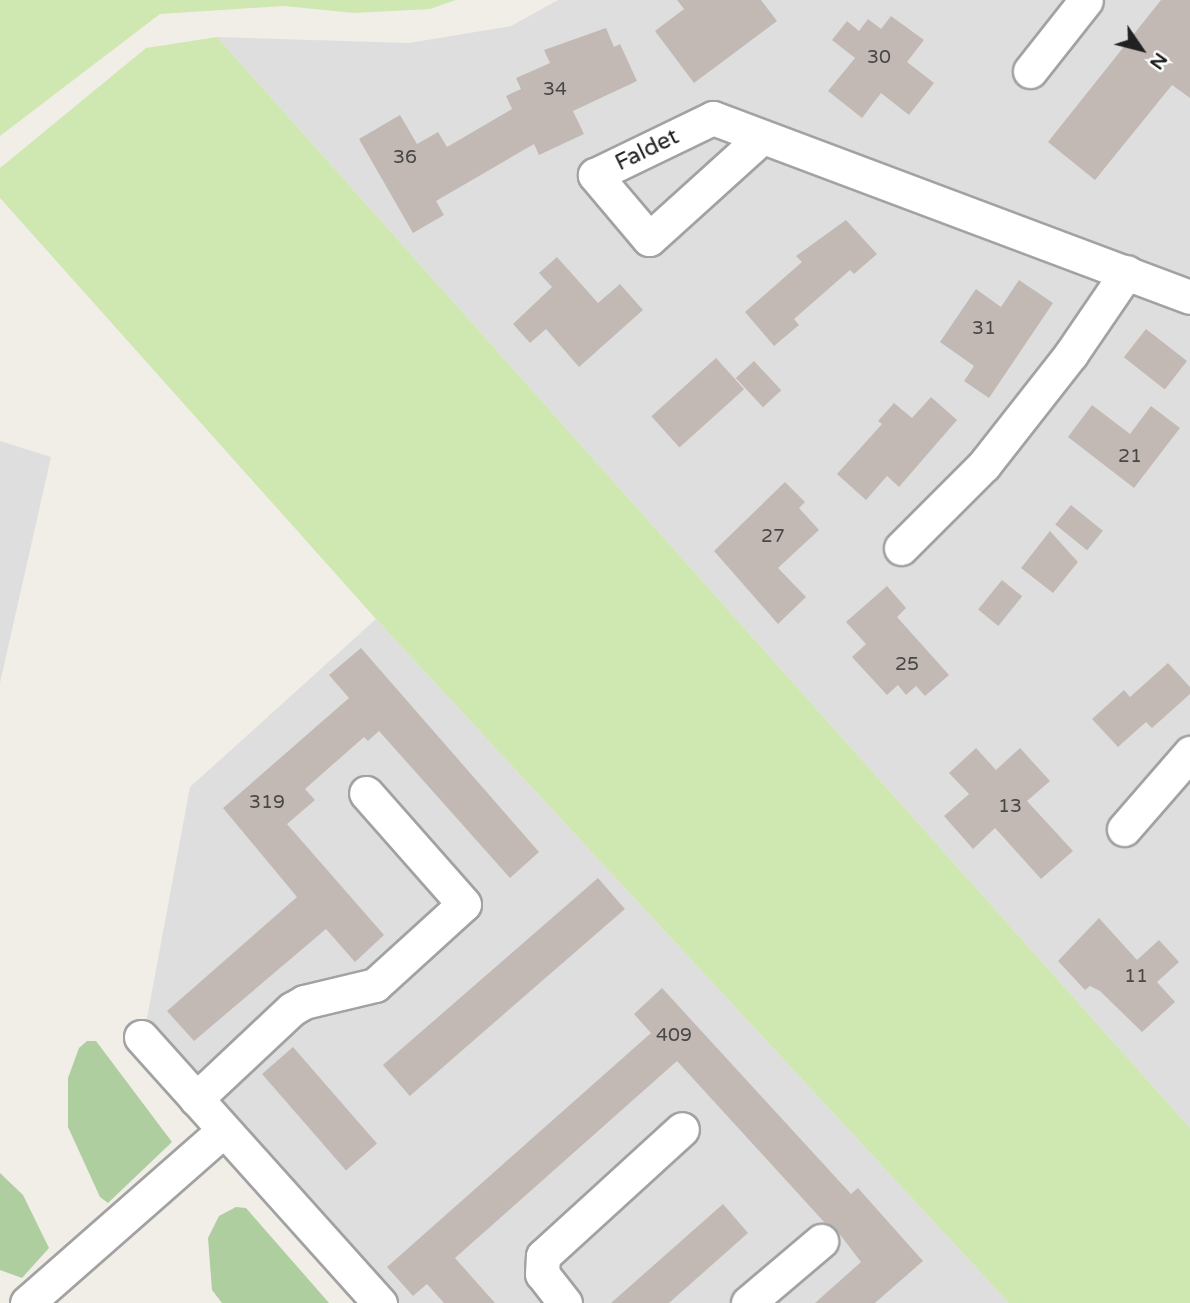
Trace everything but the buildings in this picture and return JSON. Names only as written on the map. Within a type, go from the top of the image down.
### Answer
[{"type":"street","points":[[1030,71],[1086,0]]},
{"type":"street","name":"Faldet","points":[[762,137],[649,239],[595,175],[713,118],[1190,297]]},
{"type":"street","points":[[901,548],[984,465],[1071,354],[1127,272]]},
{"type":"street","points":[[1124,829],[1190,753]]},
{"type":"street","points":[[196,1098],[292,1009],[304,1002],[375,985],[464,904],[366,793]]},
{"type":"street","points":[[141,1037],[380,1303]]},
{"type":"street","points":[[27,1303],[224,1129]]},
{"type":"street","points":[[565,1303],[542,1274],[543,1256],[682,1129]]},
{"type":"street","points":[[748,1303],[821,1241]]},
{"type":"shaded area","points":[[558,0],[1190,0],[1190,1128],[217,37],[409,43],[511,26]]},
{"type":"shaded area","points":[[0,441],[51,457],[0,683]]},
{"type":"shaded area","points":[[376,619],[1009,1303],[362,1303],[139,1061],[190,787]]},
{"type":"green space","points":[[0,0],[456,0],[430,9],[354,13],[284,6],[160,14],[0,136]]},
{"type":"green space","points":[[217,37],[1190,1128],[1190,1303],[1009,1303],[376,619],[0,198],[0,168],[146,48]]},
{"type":"green space","points":[[87,1041],[96,1041],[172,1142],[108,1203],[100,1197],[68,1127],[68,1078],[79,1048]]},
{"type":"green space","points":[[0,1173],[23,1195],[49,1248],[22,1278],[0,1270]]},
{"type":"green space","points":[[236,1207],[246,1208],[329,1303],[222,1303],[212,1290],[208,1238],[219,1216]]}]
